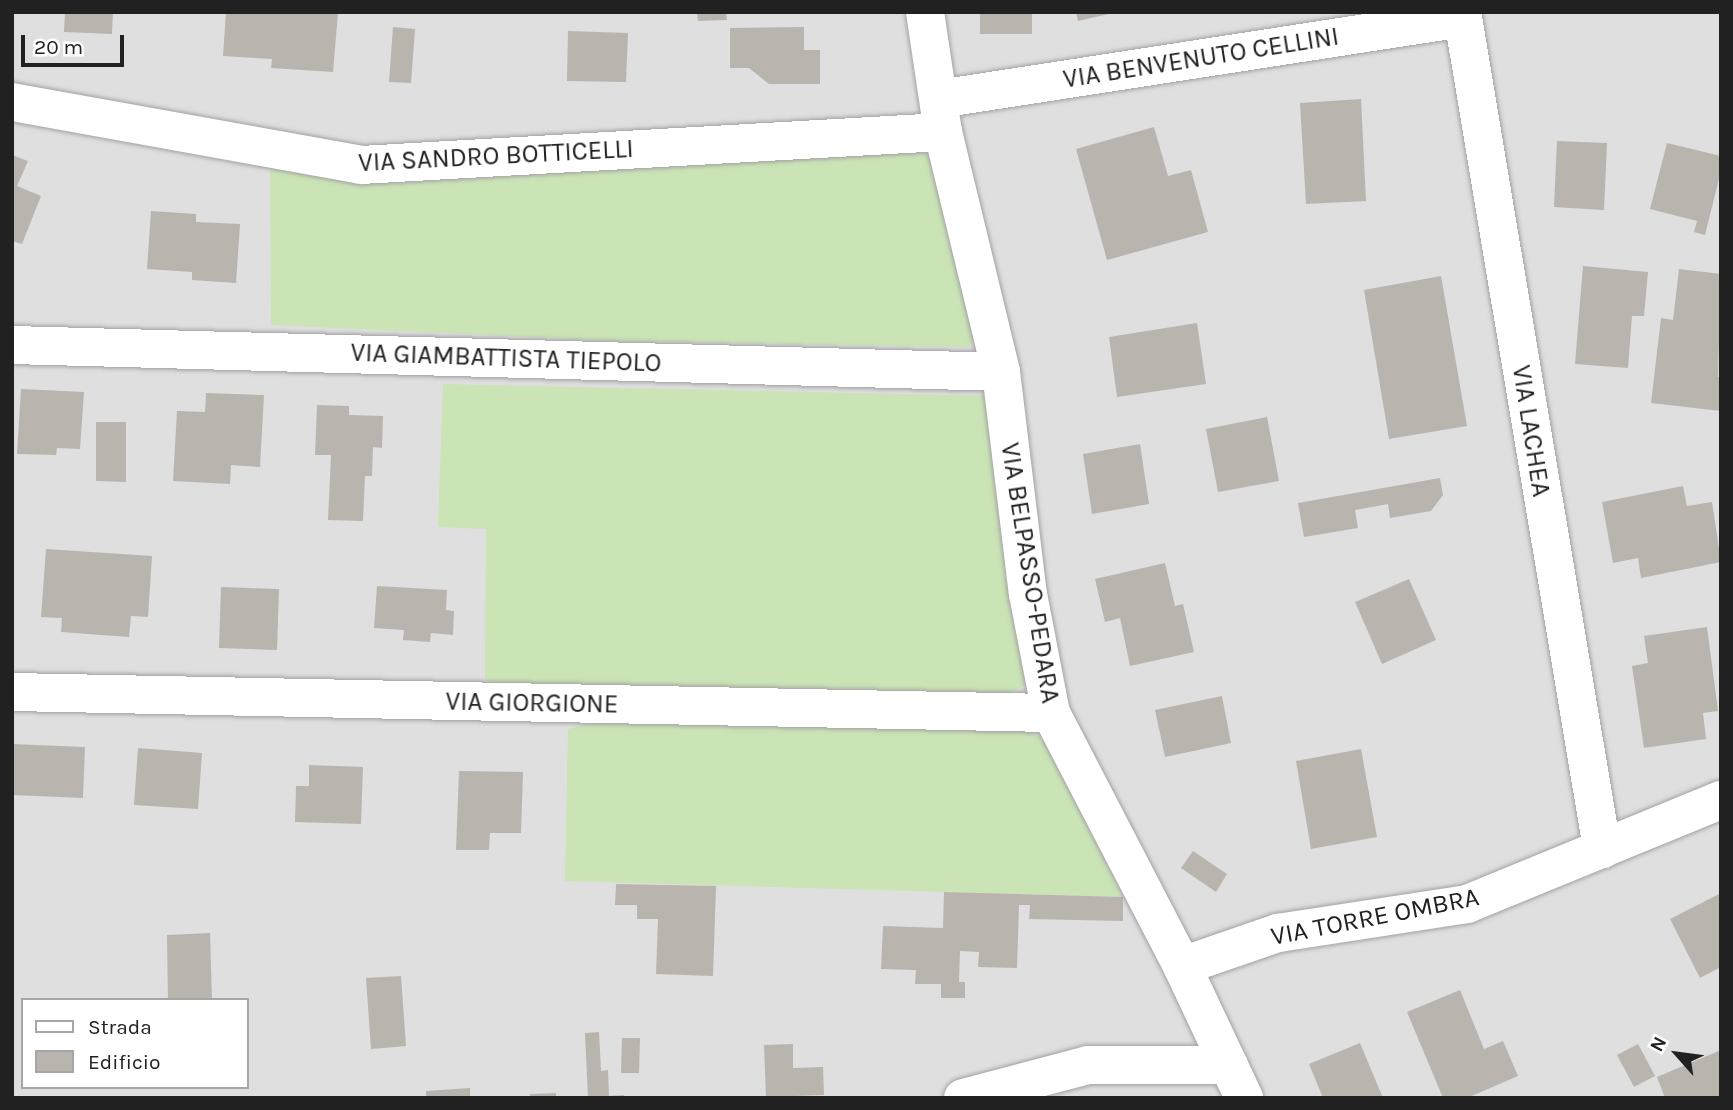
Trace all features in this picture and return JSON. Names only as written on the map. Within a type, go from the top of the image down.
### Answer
[{"type":"street","name":"VIA BELPASSO-PEDARA","points":[[925,12],[941,116],[1001,372],[1028,594],[1051,713],[1182,966],[1237,1082]]},
{"type":"street","name":"VIA BENVENUTO CELLINI","points":[[941,116],[1462,15]]},
{"type":"street","name":"VIA LACHEA","points":[[1462,15],[1602,849]]},
{"type":"street","name":"VIA SANDRO BOTTICELLI","points":[[12,102],[361,165],[941,116]]},
{"type":"street","name":"VIA GIAMBATTISTA TIEPOLO","points":[[12,345],[1001,372]]},
{"type":"street","name":"VIA GIORGIONE","points":[[12,692],[1051,713]]},
{"type":"street","name":"VIA TORRE OMBRA","points":[[1182,966],[1278,933],[1467,905],[1721,800]]},
{"type":"street","points":[[963,1098],[1088,1065],[1237,1082]]},
{"type":"shaded area","points":[[12,12],[1721,12],[1721,1098],[12,1098]]},
{"type":"green space","points":[[898,149],[923,152],[940,163],[977,333],[969,347],[618,341],[271,325],[270,163],[398,183]]},
{"type":"green space","points":[[443,384],[990,396],[1028,684],[1003,696],[492,688],[485,679],[486,529],[438,527]]},
{"type":"green space","points":[[593,723],[1028,731],[1049,742],[1123,897],[565,881],[568,729]]},
{"type":"building","points":[[65,12],[113,12],[112,34],[64,32]]},
{"type":"building","points":[[226,12],[338,13],[333,72],[271,68],[272,59],[223,56]]},
{"type":"building","points":[[697,12],[726,12],[727,20],[698,21]]},
{"type":"building","points":[[980,12],[1032,12],[1032,34],[980,34]]},
{"type":"building","points":[[1076,12],[1113,12],[1113,13],[1078,21]]},
{"type":"building","points":[[393,27],[415,29],[411,83],[389,82]]},
{"type":"building","points":[[804,27],[804,50],[820,50],[820,84],[769,84],[749,68],[730,68],[730,28]]},
{"type":"building","points":[[568,31],[628,33],[626,82],[567,81]]},
{"type":"building","points":[[1361,99],[1366,201],[1306,204],[1300,103]]},
{"type":"building","points":[[1154,127],[1168,176],[1191,170],[1208,232],[1107,260],[1076,149]]},
{"type":"building","points":[[1557,141],[1607,143],[1604,210],[1554,207]]},
{"type":"building","points":[[1667,143],[1721,156],[1721,171],[1705,235],[1694,232],[1697,221],[1650,209]]},
{"type":"building","points":[[12,155],[28,161],[17,186],[41,196],[22,244],[12,241]]},
{"type":"building","points":[[151,211],[196,214],[196,222],[240,224],[236,283],[192,280],[192,272],[147,269]]},
{"type":"building","points":[[1583,266],[1648,272],[1644,316],[1632,316],[1628,368],[1575,364]]},
{"type":"building","points":[[1679,269],[1721,274],[1718,377],[1721,377],[1721,411],[1651,403],[1661,318],[1673,320]]},
{"type":"building","points":[[1441,276],[1467,426],[1389,439],[1364,290]]},
{"type":"building","points":[[1197,323],[1206,384],[1117,397],[1109,337]]},
{"type":"building","points":[[21,389],[84,392],[80,449],[57,448],[56,455],[17,454]]},
{"type":"building","points":[[206,393],[264,395],[260,467],[231,465],[230,484],[173,481],[177,411],[205,412]]},
{"type":"building","points":[[317,405],[349,406],[349,415],[383,416],[382,448],[373,447],[372,476],[365,476],[363,521],[328,520],[331,455],[315,455]]},
{"type":"building","points":[[1267,417],[1279,481],[1218,492],[1206,429]]},
{"type":"building","points":[[96,422],[126,422],[126,482],[96,481]]},
{"type":"building","points":[[1140,444],[1149,504],[1092,514],[1083,454]]},
{"type":"building","points":[[1440,478],[1443,495],[1431,511],[1390,518],[1388,504],[1355,510],[1358,528],[1304,537],[1298,503]]},
{"type":"building","points":[[1683,486],[1687,506],[1712,502],[1721,562],[1641,578],[1638,558],[1613,563],[1602,502]]},
{"type":"building","points":[[46,549],[152,556],[148,617],[131,616],[129,637],[61,632],[62,618],[41,617]]},
{"type":"building","points":[[1165,563],[1175,606],[1183,604],[1194,652],[1130,666],[1120,618],[1105,622],[1095,579]]},
{"type":"building","points":[[1409,579],[1436,640],[1382,664],[1355,602]]},
{"type":"building","points":[[377,586],[447,590],[446,610],[454,611],[453,635],[431,633],[430,642],[403,640],[404,630],[374,628]]},
{"type":"building","points":[[221,587],[279,589],[277,650],[219,648]]},
{"type":"building","points":[[1707,627],[1718,711],[1703,713],[1706,739],[1644,748],[1632,666],[1648,663],[1644,636]]},
{"type":"building","points":[[1222,696],[1231,743],[1165,757],[1155,710]]},
{"type":"building","points":[[12,744],[85,747],[83,798],[12,795]]},
{"type":"building","points":[[138,748],[202,753],[198,809],[134,805]]},
{"type":"building","points":[[1361,749],[1377,837],[1311,849],[1296,761]]},
{"type":"building","points":[[309,765],[363,767],[361,824],[295,822],[296,786],[309,786]]},
{"type":"building","points":[[459,771],[523,772],[521,833],[490,833],[489,850],[456,850]]},
{"type":"building","points":[[1193,851],[1227,874],[1216,892],[1181,868]]},
{"type":"building","points":[[616,884],[716,886],[713,976],[656,974],[658,919],[637,919],[637,905],[615,905]]},
{"type":"building","points":[[944,892],[1123,897],[1123,921],[1029,919],[1030,905],[1019,905],[1017,968],[978,967],[979,952],[960,951],[959,982],[965,982],[965,998],[941,998],[941,984],[915,984],[916,970],[881,969],[883,926],[943,928]]},
{"type":"building","points":[[1721,893],[1721,967],[1700,978],[1670,919]]},
{"type":"building","points":[[210,933],[212,998],[168,998],[167,935]]},
{"type":"building","points":[[401,976],[406,1046],[371,1049],[366,978]]},
{"type":"building","points":[[1460,990],[1484,1049],[1503,1041],[1518,1076],[1467,1098],[1443,1098],[1407,1012]]},
{"type":"building","points":[[599,1032],[601,1071],[608,1070],[609,1096],[624,1095],[624,1098],[588,1098],[585,1033]]},
{"type":"building","points":[[622,1038],[640,1038],[639,1073],[621,1073]]},
{"type":"building","points":[[1360,1043],[1383,1098],[1323,1098],[1309,1064]]},
{"type":"building","points":[[793,1044],[793,1068],[823,1067],[824,1095],[766,1097],[764,1045]]},
{"type":"building","points":[[1638,1044],[1655,1076],[1634,1087],[1617,1055]]},
{"type":"building","points":[[1721,1050],[1721,1098],[1665,1098],[1657,1077]]},
{"type":"building","points":[[470,1088],[470,1098],[426,1098],[426,1091]]},
{"type":"building","points":[[556,1093],[556,1098],[530,1098],[530,1094]]}]
